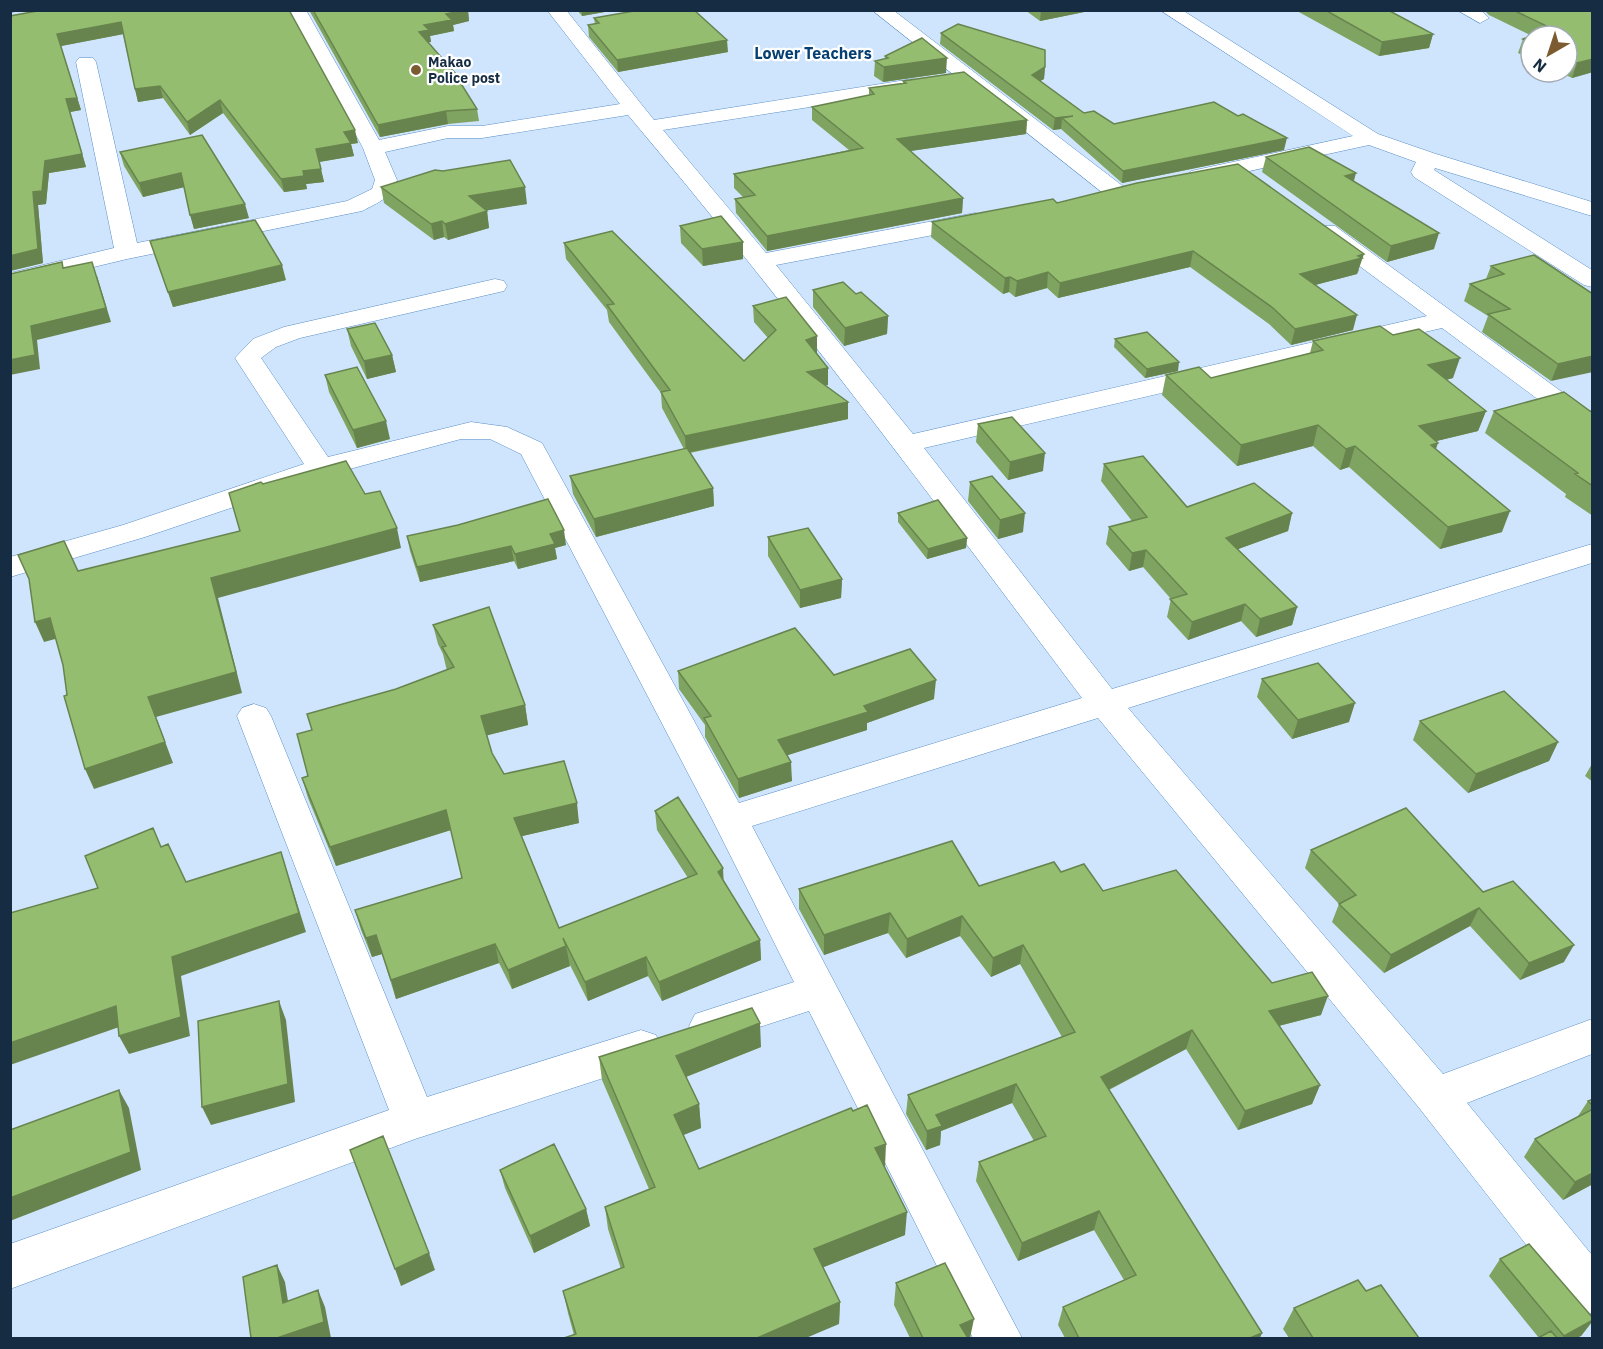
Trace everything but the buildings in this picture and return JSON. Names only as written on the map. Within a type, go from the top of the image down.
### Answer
[{"type":"street","points":[[10,280],[127,252],[354,206],[381,193],[386,180],[373,148],[297,10]]},
{"type":"street","points":[[881,10],[1116,192]]},
{"type":"street","points":[[1169,10],[1371,138],[1428,159],[1593,209]]},
{"type":"street","points":[[573,20],[642,117],[762,261],[906,444],[1105,704],[1435,1096],[1593,1291]]},
{"type":"street","points":[[86,62],[127,252]]},
{"type":"street","points":[[373,148],[448,132],[482,132],[642,117],[967,77]]},
{"type":"street","points":[[1184,179],[1250,175],[1371,138]]},
{"type":"street","points":[[1428,159],[1422,172],[1593,280]]},
{"type":"street","points":[[1093,196],[1138,188]]},
{"type":"street","points":[[762,261],[990,216]]},
{"type":"street","points":[[1306,216],[1593,426]]},
{"type":"street","points":[[321,468],[248,358],[254,349],[268,340],[293,332],[495,286]]},
{"type":"street","points":[[906,444],[1447,319]]},
{"type":"street","points":[[10,567],[134,531],[321,468],[460,431],[483,428],[508,435],[531,449],[730,819],[817,992],[998,1338]]},
{"type":"street","points":[[730,819],[1593,553]]},
{"type":"street","points":[[254,716],[415,1120]]},
{"type":"street","points":[[10,1267],[415,1120],[817,992]]},
{"type":"street","points":[[1435,1096],[1593,1036]]},
{"type":"place","name":"Makao Police post","points":[[416,70]]},
{"type":"district","name":"Lower Teachers","points":[[813,53]]}]
